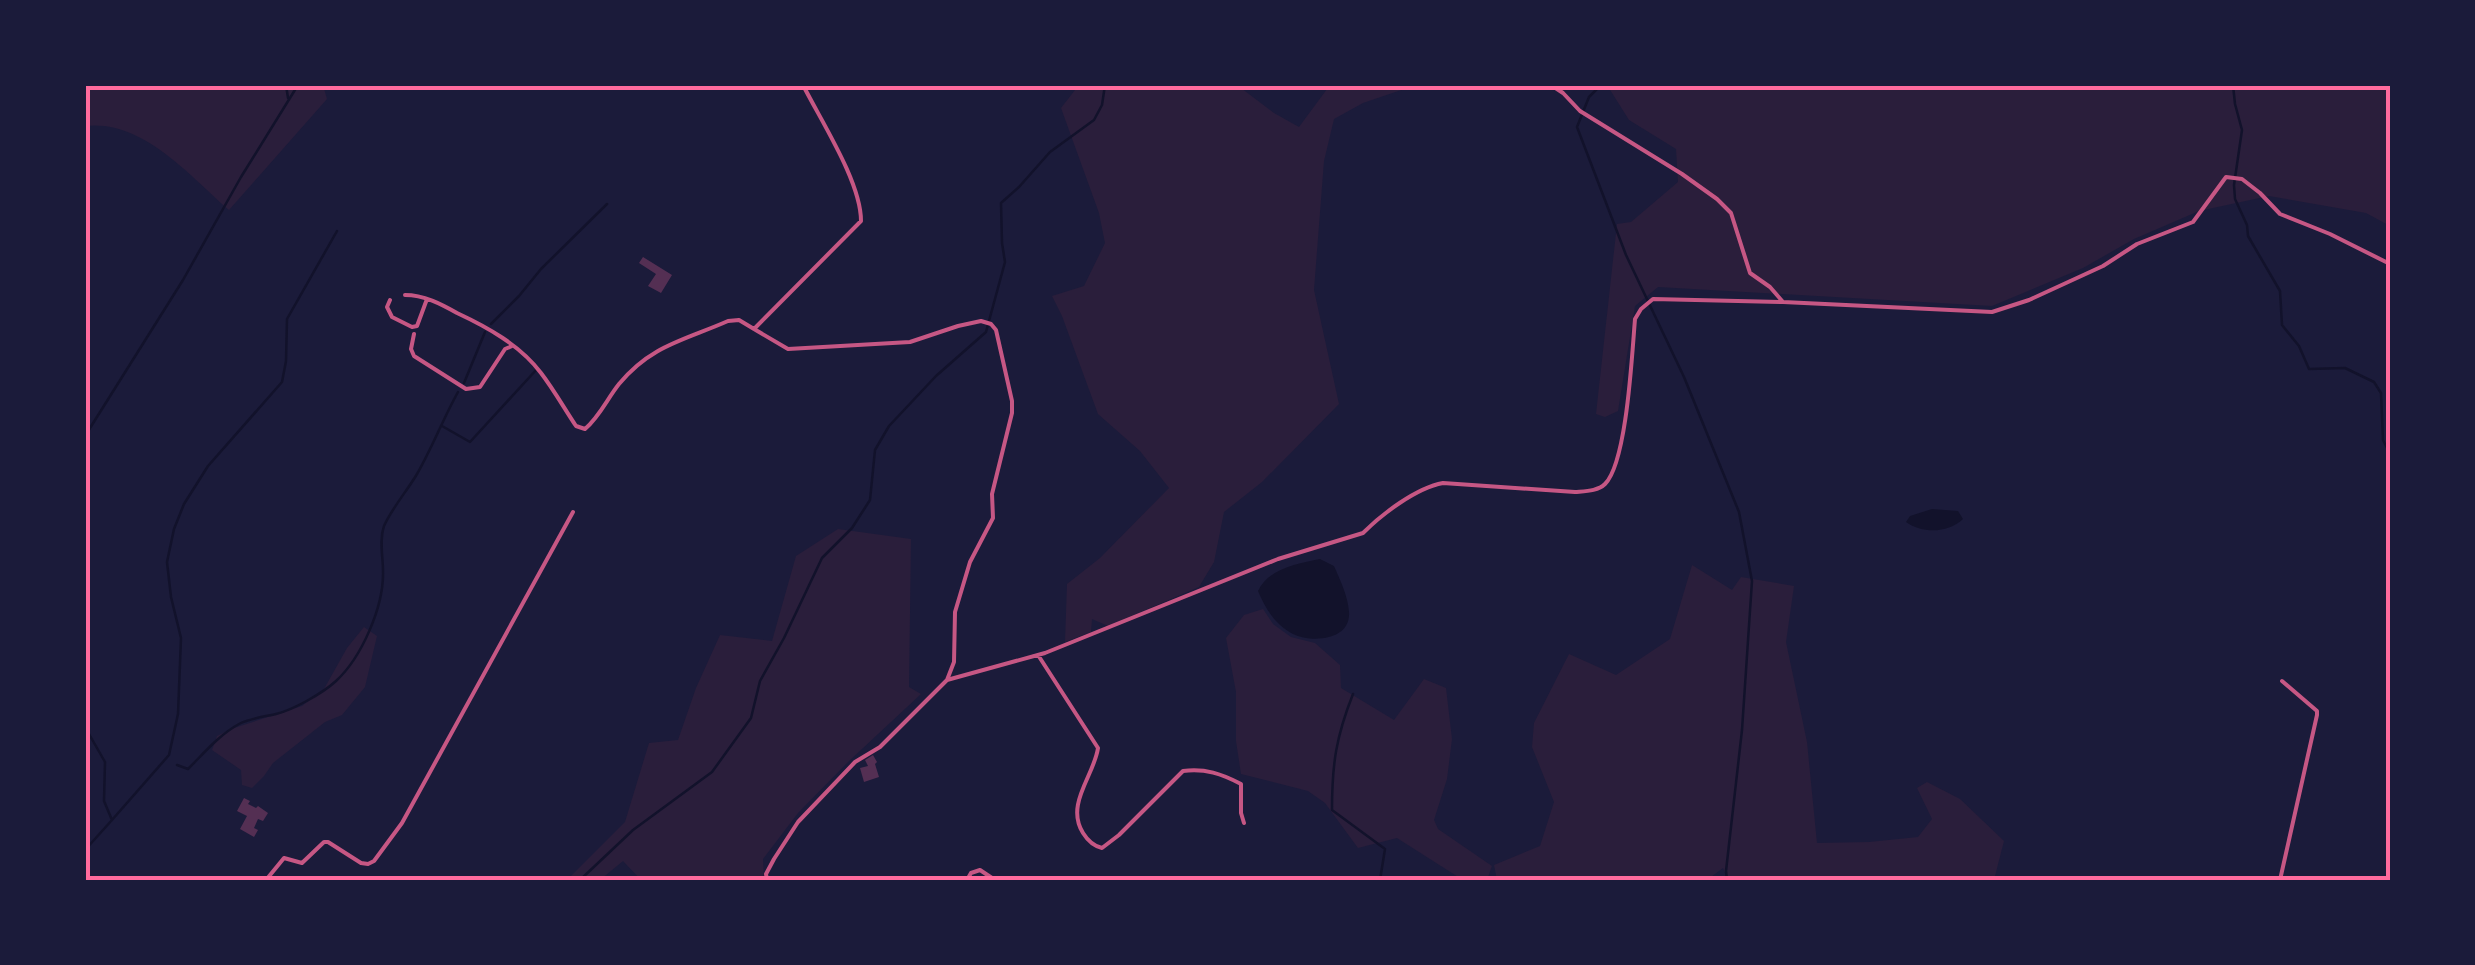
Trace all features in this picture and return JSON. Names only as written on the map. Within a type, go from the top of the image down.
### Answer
[{"type":"street","points":[[754,329],[860,221],[851,180],[802,85]]},
{"type":"street","points":[[1551,85],[1580,111],[1717,199],[1731,213],[1750,274],[1770,287],[1783,302]]},
{"type":"street","points":[[947,680],[1038,655],[1278,559],[1363,534],[1427,486],[1443,483],[1575,492],[1603,486],[1616,466],[1636,319],[1653,299],[2002,310],[2103,266],[2137,244],[2193,222],[2226,178],[2242,178],[2280,214],[2390,264]]},
{"type":"street","points":[[405,295],[427,299],[483,325],[512,346],[539,370],[576,426],[585,429],[618,385],[660,348],[728,321],[738,320],[788,349],[910,342],[981,322],[996,330],[1012,413],[992,494],[993,518],[970,562],[955,612],[954,662],[947,680],[880,748],[855,762],[798,822],[766,874],[767,880]]},
{"type":"street","points":[[390,300],[387,307],[392,317],[412,327],[417,326],[427,299]]},
{"type":"street","points":[[414,334],[414,356],[466,389],[480,387],[505,349],[512,346]]},
{"type":"street","points":[[266,880],[280,860],[288,858],[302,863],[324,842],[361,863],[374,861],[402,823],[573,512]]},
{"type":"street","points":[[1038,655],[1098,748],[1078,801],[1077,820],[1094,846],[1102,848],[1119,835],[1183,770],[1211,771],[1241,784],[1244,823]]},
{"type":"street","points":[[2280,880],[2317,715],[2282,681]]},
{"type":"street","points":[[966,880],[971,872],[980,870],[995,880]]},
{"type":"shaded area","points":[[85,85],[323,85],[327,99],[229,210],[181,166],[145,140],[106,126],[85,126]]},
{"type":"shaded area","points":[[1079,85],[1237,85],[1299,127],[1330,85],[1416,85],[1363,103],[1334,119],[1324,161],[1314,290],[1339,404],[1262,482],[1224,512],[1214,562],[1199,587],[1108,626],[1092,619],[1091,632],[1065,642],[1067,584],[1100,558],[1169,488],[1140,451],[1098,414],[1052,296],[1084,286],[1105,243],[1099,213],[1061,108]]},
{"type":"shaded area","points":[[1607,85],[2390,85],[2390,226],[2366,213],[2269,196],[2199,211],[2134,239],[2083,268],[1992,306],[1658,287],[1635,306],[1618,411],[1605,417],[1596,414],[1617,224],[1631,222],[1678,182],[1676,149],[1629,120]]},
{"type":"shaded area","points":[[1932,509],[1958,511],[1963,519],[1935,530],[1920,529],[1906,522],[1910,516]]},
{"type":"shaded area","points":[[838,529],[911,539],[909,687],[921,694],[798,813],[763,859],[764,880],[641,880],[623,861],[600,880],[567,880],[625,822],[649,743],[678,740],[720,635],[772,641],[796,556]]},
{"type":"shaded area","points":[[1320,559],[1334,566],[1347,600],[1348,622],[1344,629],[1328,637],[1301,637],[1276,621],[1258,591],[1276,572]]},
{"type":"shaded area","points":[[1692,565],[1732,590],[1741,577],[1794,586],[1786,642],[1807,742],[1817,843],[1918,837],[1932,819],[1917,788],[1927,782],[1960,799],[2004,841],[1994,880],[1728,880],[1723,868],[1707,880],[1497,880],[1494,865],[1540,846],[1554,802],[1532,747],[1534,723],[1569,654],[1616,675],[1670,639]]},
{"type":"shaded area","points":[[1263,609],[1273,624],[1291,637],[1315,643],[1340,665],[1341,688],[1394,720],[1424,679],[1446,688],[1452,739],[1447,779],[1434,820],[1438,829],[1492,866],[1487,880],[1463,880],[1397,838],[1358,848],[1325,803],[1308,791],[1241,774],[1236,692],[1226,638],[1244,615]]},
{"type":"shaded area","points":[[364,627],[377,636],[365,687],[342,715],[325,722],[273,763],[252,788],[242,785],[241,770],[212,750],[217,736],[302,706],[324,689]]},
{"type":"building","points":[[643,257],[672,275],[661,293],[648,286],[656,274],[639,263]]},
{"type":"building","points":[[873,755],[879,777],[864,782],[860,768],[868,766],[865,760]]},
{"type":"building","points":[[244,798],[268,813],[263,821],[258,819],[254,837],[240,829],[247,816],[237,811]]},
{"type":"waterway","points":[[286,85],[288,98]]},
{"type":"waterway","points":[[85,436],[298,85]]},
{"type":"waterway","points":[[580,880],[633,830],[712,772],[751,718],[760,681],[822,558],[852,528],[870,500],[875,450],[889,426],[936,376],[986,332],[1005,262],[1001,203],[1050,152],[1094,120],[1102,105],[1105,85]]},
{"type":"waterway","points":[[1601,85],[1589,97],[1577,127],[1626,255],[1684,377],[1739,512],[1752,581],[1727,880]]},
{"type":"waterway","points":[[2233,85],[2242,130],[2235,199],[2248,236],[2280,291],[2282,325],[2299,346],[2309,369],[2345,368],[2374,382],[2381,393],[2383,440],[2390,454]]},
{"type":"waterway","points":[[491,324],[607,204]]},
{"type":"waterway","points":[[112,820],[169,755],[178,714],[181,638],[167,562],[174,529],[184,504],[208,466],[282,382],[287,319],[337,231]]},
{"type":"waterway","points":[[464,383],[485,332]]},
{"type":"waterway","points":[[442,426],[470,442],[537,369]]},
{"type":"waterway","points":[[177,765],[188,769],[232,728],[299,705],[346,671],[363,645],[380,600],[384,526],[417,474],[458,392]]},
{"type":"waterway","points":[[1353,694],[1336,751],[1332,810],[1385,849],[1380,880]]},
{"type":"waterway","points":[[85,727],[105,762],[104,801],[112,820],[85,850]]}]
